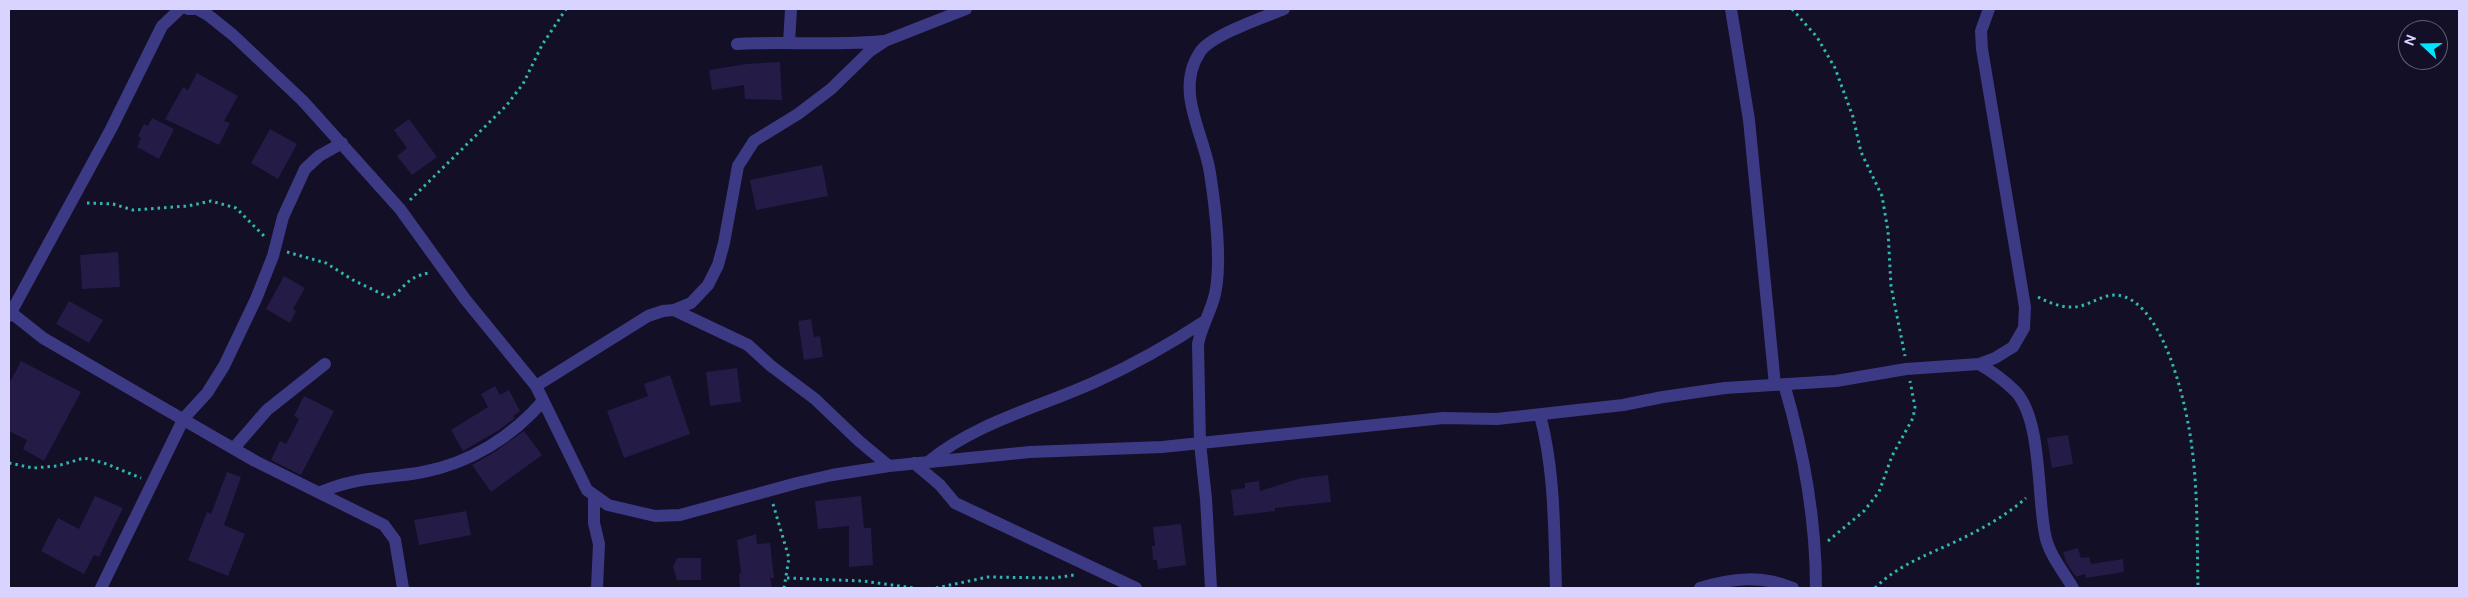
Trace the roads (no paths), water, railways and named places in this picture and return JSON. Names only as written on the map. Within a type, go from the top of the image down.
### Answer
[{"type":"street","points":[[180,9],[162,26],[72,203],[9,313],[43,338],[234,448],[384,525],[395,540],[403,588]]},
{"type":"street","points":[[188,9],[197,9],[208,15],[233,35],[303,101],[400,209],[536,386],[587,490],[615,507],[654,516],[680,515],[832,475],[914,463],[1030,452],[1200,443],[1444,418],[1497,420],[1623,406],[1663,397],[1725,388],[1836,381],[1906,369],[1979,364],[1995,358],[2013,347],[2024,328],[2025,307],[1982,50],[1981,31],[1989,9]]},
{"type":"street","points":[[789,43],[791,9]]},
{"type":"street","points":[[536,386],[642,320],[663,311],[674,310],[691,303],[708,285],[718,265],[727,228],[735,177],[742,156],[748,148],[761,136],[798,114],[832,89],[870,51],[884,41],[966,9]]},
{"type":"street","points":[[1211,588],[1206,499],[1200,443],[1198,344],[1204,321],[1215,294],[1216,236],[1210,170],[1192,106],[1189,87],[1195,60],[1205,47],[1224,35],[1284,9]]},
{"type":"street","points":[[1731,9],[1749,120],[1780,384],[1804,460],[1816,551],[1816,588]]},
{"type":"street","points":[[737,44],[789,43],[834,45],[884,41]]},
{"type":"street","points":[[101,588],[184,418],[207,392],[224,366],[256,300],[275,248],[283,217],[305,170],[319,156],[342,143]]},
{"type":"street","points":[[674,310],[748,345],[771,366],[815,399],[858,440],[889,466]]},
{"type":"street","points":[[928,462],[942,450],[976,432],[1096,381],[1174,342],[1204,321]]},
{"type":"street","points":[[234,448],[267,410],[325,364]]},
{"type":"street","points":[[1979,364],[1996,374],[2017,393],[2028,416],[2036,446],[2038,487],[2045,536],[2051,551],[2073,588]]},
{"type":"street","points":[[321,492],[362,478],[423,472],[467,459],[495,443],[529,418],[543,401]]},
{"type":"street","points":[[1540,415],[1547,439],[1556,588]]},
{"type":"street","points":[[914,463],[940,485],[955,503],[1136,588]]},
{"type":"street","points":[[594,496],[594,522],[599,544],[597,588]]},
{"type":"street","points":[[1700,588],[1742,579],[1771,580],[1793,588]]}]
